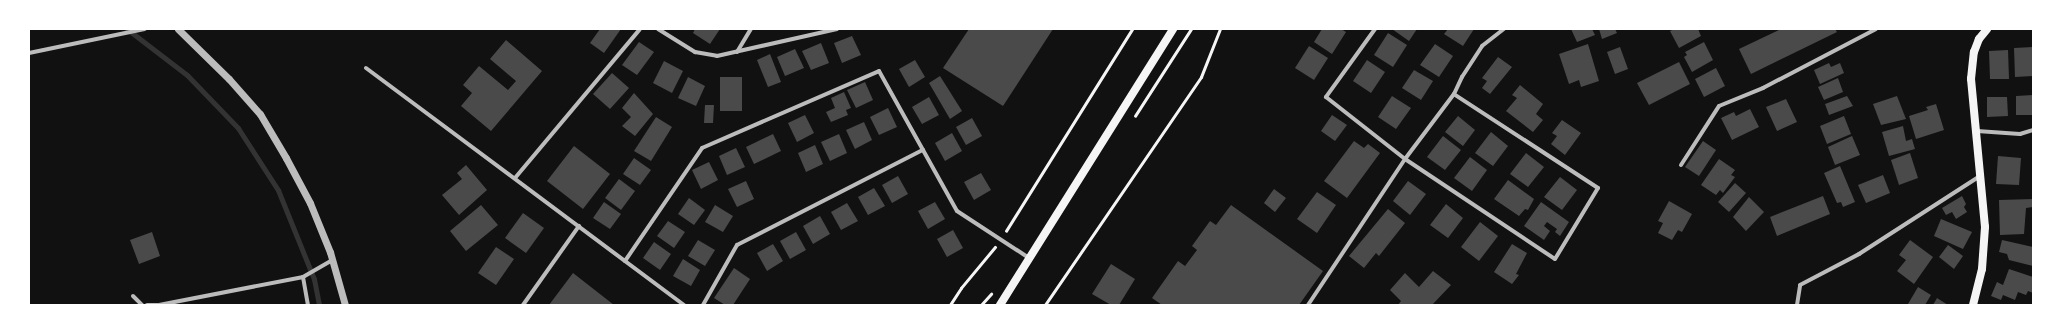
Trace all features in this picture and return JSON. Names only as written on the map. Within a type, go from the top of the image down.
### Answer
[{"type":"main road","points":[[1000,305],[1173,29]]},
{"type":"main road","points":[[1973,305],[1982,269],[1985,227],[1971,79],[1974,52],[1979,39],[1987,29]]},
{"type":"street","points":[[29,53],[145,29]]},
{"type":"street","points":[[178,29],[229,79],[260,114],[310,203],[333,260],[346,305]]},
{"type":"street","points":[[515,178],[640,29]]},
{"type":"street","points":[[658,29],[695,52],[717,56],[837,29]]},
{"type":"street","points":[[737,52],[751,29]]},
{"type":"street","points":[[1375,29],[1326,98],[1404,159],[1555,259],[1598,188],[1454,94]]},
{"type":"street","points":[[1308,305],[1404,159],[1454,94],[1462,77],[1482,46],[1504,29]]},
{"type":"street","points":[[1681,165],[1719,106],[1763,88],[1876,29]]},
{"type":"street","points":[[1979,39],[1981,29]]},
{"type":"street","points":[[366,68],[684,305]]},
{"type":"street","points":[[625,261],[702,148],[879,71],[957,211],[1030,258]]},
{"type":"street","points":[[1977,131],[2020,134],[2033,130]]},
{"type":"street","points":[[702,305],[738,245],[923,150]]},
{"type":"street","points":[[1797,305],[1800,284],[1859,254],[1980,176]]},
{"type":"street","points":[[523,305],[578,226]]},
{"type":"street","points":[[147,305],[159,305],[303,277],[333,260]]},
{"type":"street","points":[[303,277],[308,305]]},
{"type":"street","points":[[134,296],[142,305]]},
{"type":"path","points":[[950,305],[961,288],[1000,240],[1132,29]]},
{"type":"path","points":[[1132,121],[1191,29]]},
{"type":"path","points":[[1045,305],[1202,77],[1220,29]]},
{"type":"building","points":[[600,29],[621,29],[604,53],[590,43]]},
{"type":"building","points":[[695,29],[720,29],[710,44],[693,33]]},
{"type":"building","points":[[969,29],[1053,29],[1003,106],[943,68]]},
{"type":"building","points":[[1322,29],[1341,29],[1346,32],[1332,54],[1314,42]]},
{"type":"building","points":[[1392,29],[1417,29],[1409,41]]},
{"type":"building","points":[[1448,29],[1474,29],[1463,46],[1444,34]]},
{"type":"building","points":[[1571,29],[1592,29],[1595,35],[1577,42]]},
{"type":"building","points":[[1599,29],[1615,29],[1617,33],[1602,39]]},
{"type":"building","points":[[1674,29],[1698,29],[1701,36],[1679,48],[1670,31]]},
{"type":"building","points":[[1781,29],[1835,29],[1837,32],[1751,74],[1739,49]]},
{"type":"building","points":[[1388,33],[1407,45],[1393,67],[1374,55]]},
{"type":"building","points":[[852,36],[861,55],[842,63],[834,43]]},
{"type":"building","points":[[506,40],[542,71],[491,131],[461,106],[472,93],[463,85],[479,66],[508,90],[516,81],[490,59]]},
{"type":"building","points":[[639,42],[654,52],[637,75],[622,65]]},
{"type":"building","points":[[1704,42],[1713,60],[1692,72],[1684,57],[1687,55],[1685,52]]},
{"type":"building","points":[[821,43],[829,63],[811,70],[802,51]]},
{"type":"building","points":[[1435,44],[1453,56],[1439,77],[1420,65]]},
{"type":"building","points":[[1588,44],[1599,81],[1581,87],[1579,80],[1569,84],[1559,54]]},
{"type":"building","points":[[1309,46],[1328,58],[1314,80],[1295,68]]},
{"type":"building","points":[[1620,47],[1628,69],[1615,74],[1607,52]]},
{"type":"building","points":[[2033,47],[2033,76],[2015,77],[2014,48]]},
{"type":"building","points":[[795,49],[804,68],[785,76],[777,57]]},
{"type":"building","points":[[2008,50],[2009,79],[1990,79],[1989,51]]},
{"type":"building","points":[[770,54],[781,82],[768,87],[757,60]]},
{"type":"building","points":[[1498,57],[1512,67],[1490,94],[1482,88],[1487,81],[1482,78]]},
{"type":"building","points":[[915,60],[925,77],[909,87],[899,69]]},
{"type":"building","points":[[1367,60],[1385,72],[1371,93],[1353,81]]},
{"type":"building","points":[[664,61],[683,71],[672,93],[653,83]]},
{"type":"building","points":[[1679,62],[1690,84],[1649,105],[1637,83]]},
{"type":"building","points":[[1829,63],[1831,67],[1840,63],[1844,73],[1820,84],[1814,70]]},
{"type":"building","points":[[1716,68],[1725,86],[1704,97],[1695,79]]},
{"type":"building","points":[[1414,70],[1433,81],[1421,100],[1402,88]]},
{"type":"building","points":[[612,73],[629,88],[610,109],[593,94]]},
{"type":"building","points":[[940,76],[962,111],[950,119],[929,83]]},
{"type":"building","points":[[688,77],[705,86],[696,106],[678,98]]},
{"type":"building","points":[[720,77],[742,77],[742,111],[720,111]]},
{"type":"building","points":[[1838,78],[1843,92],[1824,100],[1818,87]]},
{"type":"building","points":[[865,82],[873,100],[856,108],[847,90]]},
{"type":"building","points":[[1520,85],[1543,104],[1536,114],[1543,120],[1533,132],[1506,111],[1517,98],[1512,95]]},
{"type":"building","points":[[844,92],[851,108],[846,110],[848,115],[831,122],[826,112],[835,108],[831,98]]},
{"type":"building","points":[[634,93],[653,114],[635,136],[622,126],[631,117],[622,108]]},
{"type":"building","points":[[2033,95],[2033,115],[2016,115],[2016,96]]},
{"type":"building","points":[[1392,96],[1411,108],[1396,129],[1378,117]]},
{"type":"building","points":[[1847,96],[1853,106],[1829,115],[1825,104]]},
{"type":"building","points":[[1897,96],[1906,119],[1881,125],[1873,104]]},
{"type":"building","points":[[929,97],[939,115],[922,124],[912,107]]},
{"type":"building","points":[[1987,97],[2007,97],[2008,116],[1987,117]]},
{"type":"building","points":[[1786,99],[1797,122],[1777,131],[1766,107]]},
{"type":"building","points":[[1936,104],[1944,130],[1916,139],[1909,116],[1928,110],[1926,107]]},
{"type":"building","points":[[705,105],[714,105],[713,123],[704,123]]},
{"type":"building","points":[[888,108],[897,127],[879,135],[870,117]]},
{"type":"building","points":[[1750,109],[1759,127],[1732,140],[1721,118],[1734,112],[1736,116]]},
{"type":"building","points":[[805,115],[814,133],[797,142],[788,123]]},
{"type":"building","points":[[1332,115],[1347,125],[1335,141],[1321,131]]},
{"type":"building","points":[[1458,116],[1475,130],[1463,146],[1445,132]]},
{"type":"building","points":[[1844,116],[1851,134],[1827,144],[1820,126]]},
{"type":"building","points":[[656,117],[672,127],[651,161],[634,151]]},
{"type":"building","points":[[972,118],[982,136],[966,145],[956,127]]},
{"type":"building","points":[[1562,120],[1581,133],[1565,155],[1551,144],[1557,136],[1552,133]]},
{"type":"building","points":[[864,122],[872,140],[855,149],[846,130]]},
{"type":"building","points":[[1903,126],[1906,141],[1912,139],[1915,149],[1889,156],[1882,132]]},
{"type":"building","points":[[1491,132],[1508,146],[1493,166],[1475,153]]},
{"type":"building","points":[[952,133],[962,151],[945,161],[935,143]]},
{"type":"building","points":[[773,134],[781,151],[754,164],[746,147]]},
{"type":"building","points":[[839,134],[847,153],[830,161],[821,142]]},
{"type":"building","points":[[1443,136],[1461,150],[1445,170],[1427,157]]},
{"type":"building","points":[[1852,136],[1860,155],[1835,165],[1828,147]]},
{"type":"building","points":[[1354,141],[1364,148],[1368,144],[1380,153],[1347,198],[1324,181]]},
{"type":"building","points":[[1703,141],[1716,150],[1699,176],[1685,167]]},
{"type":"building","points":[[815,145],[823,164],[806,172],[798,153]]},
{"type":"building","points":[[574,146],[610,174],[583,209],[547,181]]},
{"type":"building","points":[[736,148],[745,167],[727,175],[719,156]]},
{"type":"building","points":[[1526,153],[1544,167],[1528,187],[1510,174]]},
{"type":"building","points":[[1910,153],[1918,178],[1899,185],[1891,160]]},
{"type":"building","points":[[1998,156],[2021,158],[2019,185],[1996,184]]},
{"type":"building","points":[[1470,157],[1487,170],[1472,191],[1454,178]]},
{"type":"building","points":[[634,158],[651,170],[640,185],[623,174]]},
{"type":"building","points":[[1719,159],[1735,170],[1731,175],[1735,177],[1723,193],[1720,190],[1716,195],[1701,185]]},
{"type":"building","points":[[709,162],[718,180],[701,189],[692,170]]},
{"type":"building","points":[[466,165],[487,190],[459,215],[442,195],[462,179],[457,173]]},
{"type":"building","points":[[1840,166],[1855,202],[1843,207],[1841,202],[1837,203],[1824,173]]},
{"type":"building","points":[[981,173],[991,190],[974,200],[964,182]]},
{"type":"building","points":[[1883,175],[1890,193],[1866,203],[1858,185]]},
{"type":"building","points":[[898,176],[908,194],[892,203],[882,185]]},
{"type":"building","points":[[1560,177],[1577,190],[1562,210],[1544,197]]},
{"type":"building","points":[[619,179],[635,191],[621,210],[605,198]]},
{"type":"building","points":[[1508,180],[1534,199],[1528,210],[1525,209],[1519,216],[1494,199]]},
{"type":"building","points":[[746,181],[754,199],[737,207],[728,189]]},
{"type":"building","points":[[1408,181],[1426,194],[1410,215],[1393,201]]},
{"type":"building","points":[[1735,183],[1746,193],[1729,212],[1718,202]]},
{"type":"building","points":[[874,188],[885,206],[868,215],[858,197]]},
{"type":"building","points":[[1274,189],[1286,198],[1275,212],[1264,203]]},
{"type":"building","points":[[1317,192],[1336,205],[1317,233],[1297,219]]},
{"type":"building","points":[[1823,196],[1830,214],[1777,236],[1770,217]]},
{"type":"building","points":[[1962,196],[1966,204],[1964,207],[1967,212],[1956,219],[1952,212],[1946,215],[1942,208]]},
{"type":"building","points":[[1749,197],[1764,212],[1746,231],[1733,217]]},
{"type":"building","points":[[689,198],[705,210],[694,225],[678,214]]},
{"type":"building","points":[[2033,199],[2033,207],[2026,208],[2024,234],[2000,235],[1999,200]]},
{"type":"building","points":[[1669,201],[1692,214],[1682,232],[1678,230],[1672,240],[1658,233],[1663,223],[1658,221]]},
{"type":"building","points":[[604,202],[621,214],[610,229],[593,218]]},
{"type":"building","points":[[935,202],[945,219],[928,229],[918,211]]},
{"type":"building","points":[[1541,202],[1569,222],[1560,236],[1555,232],[1557,229],[1547,222],[1544,226],[1550,231],[1544,240],[1524,226]]},
{"type":"building","points":[[847,203],[858,221],[841,230],[831,212]]},
{"type":"building","points":[[1446,204],[1463,218],[1448,238],[1430,225]]},
{"type":"building","points":[[481,205],[498,225],[466,251],[450,231]]},
{"type":"building","points":[[715,205],[733,216],[723,232],[705,222]]},
{"type":"building","points":[[1231,205],[1323,271],[1299,305],[1162,305],[1152,298],[1178,261],[1185,266],[1197,250],[1192,246],[1210,221],[1216,225]]},
{"type":"building","points":[[1388,209],[1405,223],[1379,256],[1376,253],[1364,268],[1349,256]]},
{"type":"building","points":[[523,213],[544,228],[526,253],[505,238]]},
{"type":"building","points":[[820,216],[830,234],[813,244],[803,226]]},
{"type":"building","points":[[1941,219],[1972,232],[1963,249],[1934,236]]},
{"type":"building","points":[[668,221],[685,232],[674,248],[657,236]]},
{"type":"building","points":[[1480,222],[1498,236],[1479,261],[1461,247]]},
{"type":"building","points":[[953,230],[963,248],[947,257],[937,239]]},
{"type":"building","points":[[152,232],[160,256],[139,264],[130,240]]},
{"type":"building","points":[[796,232],[806,250],[790,259],[780,241]]},
{"type":"building","points":[[698,240],[715,250],[705,266],[688,256]]},
{"type":"building","points":[[1910,240],[1933,257],[1914,284],[1897,271],[1906,260],[1899,255]]},
{"type":"building","points":[[2002,240],[2033,247],[2033,266],[2009,260],[2007,254],[1999,252]]},
{"type":"building","points":[[654,242],[671,254],[660,270],[643,258]]},
{"type":"building","points":[[773,244],[783,261],[767,271],[757,253]]},
{"type":"building","points":[[1512,244],[1527,253],[1516,274],[1519,275],[1512,284],[1494,272]]},
{"type":"building","points":[[1948,245],[1963,256],[1954,269],[1939,257]]},
{"type":"building","points":[[496,247],[514,259],[496,285],[478,273]]},
{"type":"building","points":[[683,259],[700,270],[691,286],[673,276]]},
{"type":"building","points":[[1111,264],[1135,279],[1119,305],[1111,305],[1092,294]]},
{"type":"building","points":[[734,268],[750,279],[733,305],[725,305],[714,298]]},
{"type":"building","points":[[2009,269],[2033,277],[2033,293],[2028,291],[2026,295],[2018,292],[2015,300],[2003,295],[2001,300],[1991,296],[1997,282],[2003,285]]},
{"type":"building","points":[[1433,271],[1451,285],[1432,305],[1398,305],[1401,301],[1390,290],[1405,273],[1419,287]]},
{"type":"building","points":[[573,273],[614,305],[549,305]]},
{"type":"building","points":[[1918,287],[1931,295],[1925,305],[1908,304]]},
{"type":"building","points":[[1937,298],[1948,305],[1933,305]]},
{"type":"waterway","points":[[127,29],[187,75],[238,128],[278,190],[314,279],[319,305]]}]
